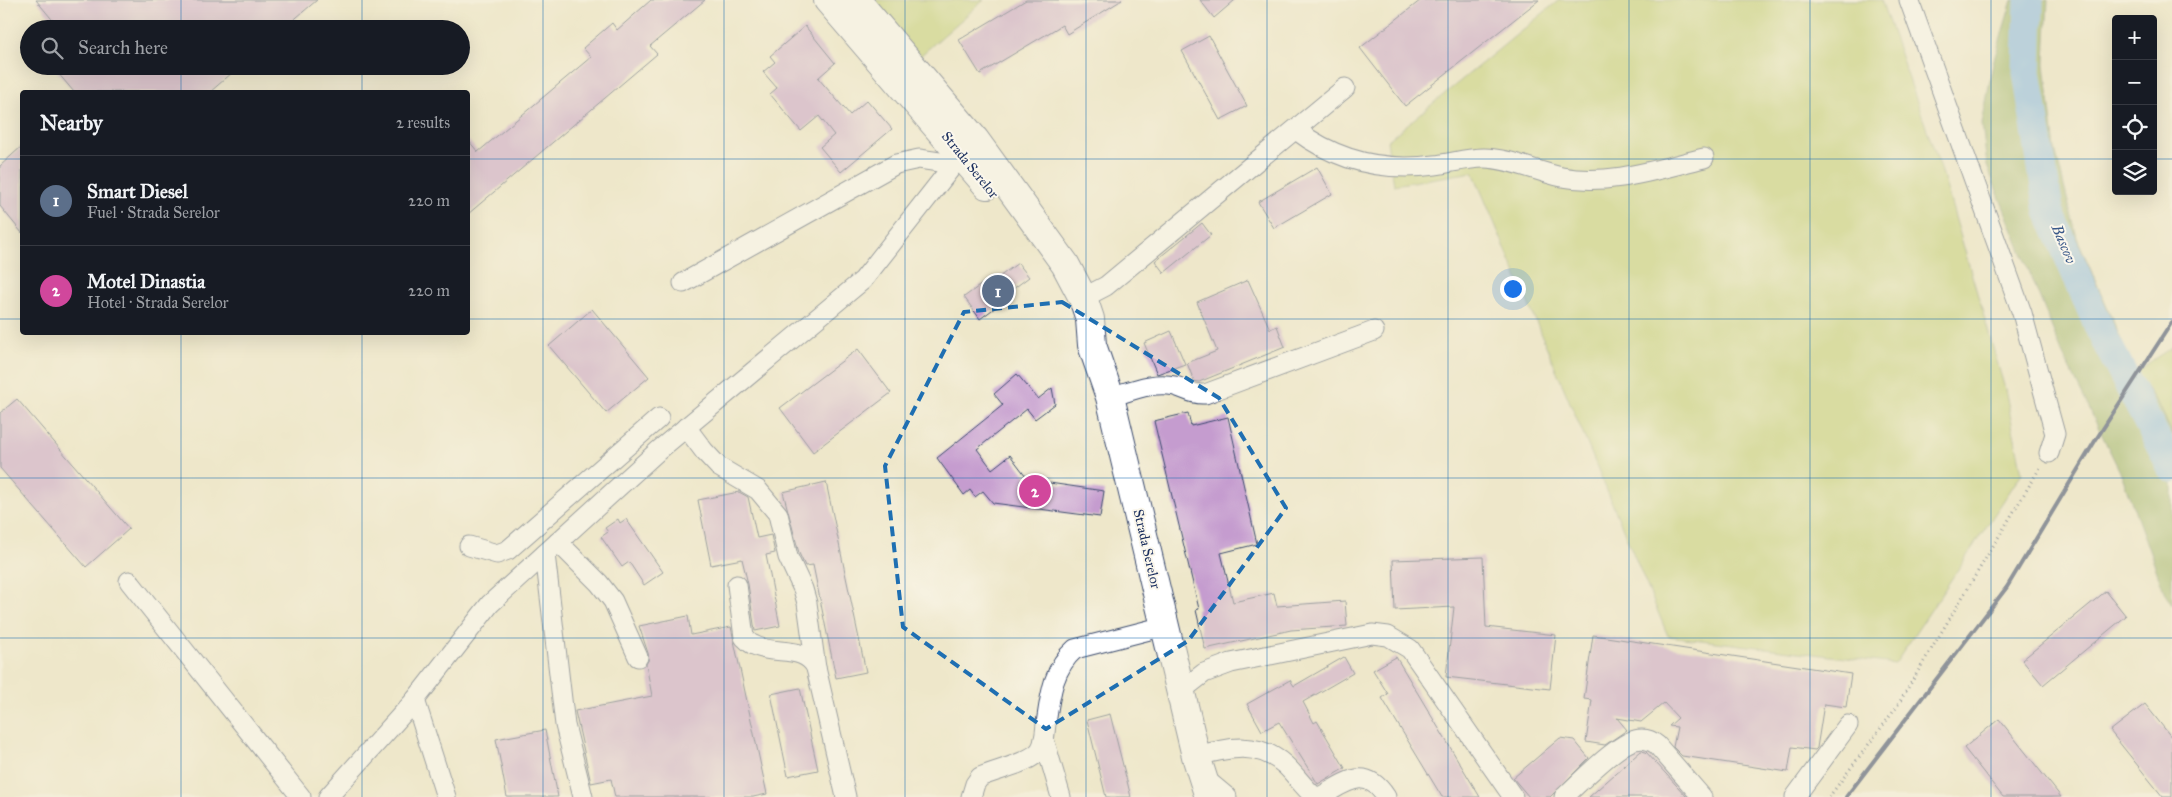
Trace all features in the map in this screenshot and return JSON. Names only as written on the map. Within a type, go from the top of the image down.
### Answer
[{"type":"highway","name":"Strada Serelor","points":[[828,0],[957,159],[1017,225],[1059,290],[1076,327],[1092,345]]},
{"type":"highway","name":"Strada Serelor","points":[[856,0],[975,140],[1050,241],[1083,298],[1090,320],[1092,345],[1110,397],[1196,756],[1213,794]]},
{"type":"street","points":[[1909,0],[2022,313],[2055,434],[2049,453]]},
{"type":"street","points":[[1083,298],[1106,286],[1345,88]]},
{"type":"street","points":[[1296,130],[1312,142],[1372,166],[1404,168],[1486,158],[1562,177],[1605,179],[1704,158]]},
{"type":"street","points":[[683,283],[896,164],[919,159],[957,159]]},
{"type":"street","points":[[328,797],[415,700],[490,604],[686,426],[863,280],[957,159]]},
{"type":"street","points":[[1110,397],[1154,385],[1177,386],[1196,395],[1205,394],[1374,331]]},
{"type":"street","points":[[469,546],[498,554],[508,550],[659,418]]},
{"type":"street","points":[[686,426],[704,451],[719,467],[758,490],[778,514],[788,557],[805,596],[816,668],[846,797]]},
{"type":"street","points":[[555,509],[573,528]]},
{"type":"street","points":[[552,548],[599,583],[613,601],[638,657]]},
{"type":"street","points":[[552,548],[565,725],[583,797]]},
{"type":"street","points":[[129,581],[301,797]]},
{"type":"street","points":[[737,585],[744,637],[754,646],[805,655],[813,660],[816,668]]},
{"type":"street","points":[[971,797],[975,784],[980,777],[1031,758],[1040,750],[1044,739],[1050,697],[1056,674],[1065,658],[1074,649],[1165,626]]},
{"type":"street","points":[[1181,691],[1204,673],[1231,663],[1372,634],[1388,636],[1410,649],[1513,797]]},
{"type":"street","points":[[415,700],[446,797]]},
{"type":"street","points":[[1795,797],[1848,725]]},
{"type":"street","points":[[1044,739],[1061,797]]},
{"type":"street","points":[[1564,797],[1622,746],[1633,740],[1641,739],[1652,740],[1658,745],[1702,797]]},
{"type":"street","points":[[1196,756],[1232,747],[1255,749],[1271,755],[1284,764],[1314,796],[1319,797],[1343,782],[1359,779],[1377,786],[1386,797]]},
{"type":"path","points":[[1829,797],[1896,708],[2049,453]]},
{"type":"highlighted area","points":[[1062,302],[1219,398],[1286,508],[1188,641],[1046,729],[903,627],[885,466],[964,312]]},
{"type":"green space","points":[[870,0],[984,0],[919,57]]},
{"type":"green space","points":[[1559,0],[1881,0],[1942,172],[2005,389],[2022,473],[1895,664],[1668,636],[1473,172],[1394,185],[1387,141]]},
{"type":"green space","points":[[2012,0],[2048,0],[2045,64],[2055,150],[2077,238],[2135,372],[2160,407],[2172,434],[2172,605],[2165,594],[2122,476],[2062,353],[1987,166],[1982,124],[1993,63]]},
{"type":"green space","points":[[2172,347],[2172,434],[2160,407],[2135,372]]},
{"type":"building","points":[[36,0],[317,0],[294,20],[53,20]]},
{"type":"building","points":[[651,0],[705,0],[650,46],[657,54],[470,212],[470,142],[478,152],[591,57],[583,48],[612,23],[617,30]]},
{"type":"building","points":[[1026,0],[1122,0],[1067,34],[1062,25],[980,74],[959,40]]},
{"type":"building","points":[[1200,0],[1235,0],[1214,18]]},
{"type":"building","points":[[1421,0],[1539,0],[1405,106],[1360,48]]},
{"type":"building","points":[[805,26],[835,63],[818,78],[850,115],[867,100],[892,129],[841,172],[820,147],[834,135],[819,116],[801,131],[770,94],[777,88],[763,72],[775,62],[770,56]]},
{"type":"building","points":[[1209,36],[1247,106],[1220,120],[1182,51]]},
{"type":"building","points":[[60,75],[230,75],[212,90],[72,90]]},
{"type":"building","points":[[20,148],[20,231],[0,206],[0,166]]},
{"type":"building","points":[[1317,167],[1332,194],[1274,228],[1258,202]]},
{"type":"building","points":[[1202,223],[1211,235],[1164,273],[1155,261]]},
{"type":"building","points":[[1018,263],[1029,277],[997,301],[1000,304],[980,319],[964,297],[982,284],[984,288]]},
{"type":"building","points":[[1248,280],[1270,329],[1277,326],[1285,347],[1199,382],[1194,381],[1187,363],[1217,351],[1197,302]]},
{"type":"building","points":[[592,309],[649,377],[606,413],[549,346]]},
{"type":"building","points":[[1171,331],[1185,364],[1157,374],[1144,343]]},
{"type":"building","points":[[858,349],[891,393],[813,452],[780,408]]},
{"type":"building","points":[[1017,374],[1038,399],[1052,388],[1055,404],[1035,419],[1027,409],[977,449],[992,469],[1010,455],[1029,480],[1104,491],[1100,517],[993,503],[983,491],[975,497],[970,490],[964,495],[937,458],[1003,405],[994,394]]},
{"type":"building","points":[[17,399],[129,529],[86,567],[0,468],[0,413]]},
{"type":"building","points":[[1188,413],[1191,426],[1228,417],[1257,544],[1221,553],[1233,602],[1274,593],[1277,606],[1345,601],[1347,626],[1291,630],[1205,649],[1196,610],[1199,609],[1154,421]]},
{"type":"building","points":[[826,482],[866,672],[836,678],[813,565],[805,566],[799,553],[783,492]]},
{"type":"building","points":[[739,492],[748,497],[757,538],[771,535],[775,553],[766,555],[780,626],[755,631],[742,559],[711,565],[698,500]]},
{"type":"building","points":[[618,519],[620,523],[626,519],[663,572],[644,585],[629,562],[622,567],[601,537],[608,532],[605,528]]},
{"type":"building","points":[[1483,557],[1486,627],[1556,635],[1550,689],[1446,677],[1454,607],[1395,610],[1393,560]]},
{"type":"building","points":[[2106,591],[2126,616],[2043,685],[2022,660]]},
{"type":"building","points":[[688,616],[691,635],[731,627],[767,794],[753,797],[615,797],[611,779],[591,783],[575,711],[652,696],[646,664],[649,659],[648,653],[639,626]]},
{"type":"building","points":[[1593,635],[1851,674],[1846,707],[1824,704],[1817,748],[1815,750],[1792,747],[1788,772],[1682,756],[1673,747],[1677,727],[1669,726],[1678,718],[1664,703],[1641,722],[1617,718],[1627,730],[1605,745],[1586,742],[1592,700],[1584,699]]},
{"type":"building","points":[[1344,657],[1353,673],[1303,702],[1314,723],[1317,721],[1345,768],[1318,784],[1279,722],[1262,731],[1247,704],[1290,680],[1294,686]]},
{"type":"building","points":[[1396,657],[1480,797],[1442,797],[1382,698],[1388,694],[1373,670]]},
{"type":"building","points":[[800,688],[818,770],[788,776],[771,694]]},
{"type":"building","points":[[2145,704],[2172,738],[2172,797],[2163,797],[2110,731]]},
{"type":"building","points":[[1110,714],[1131,797],[1106,797],[1087,720]]},
{"type":"building","points":[[1999,719],[2061,797],[2003,797],[1964,748]]},
{"type":"building","points":[[545,730],[558,797],[507,797],[496,739]]},
{"type":"building","points":[[1560,738],[1574,740],[1589,758],[1550,797],[1529,797],[1513,778]]},
{"type":"building","points":[[1641,751],[1646,752],[1687,797],[1589,797]]},
{"type":"waterway","name":"Bascov","points":[[2029,0],[2027,72],[2049,211],[2101,332],[2172,468]]},
{"type":"railway","points":[[1846,797],[2007,587],[2095,441],[2172,322]]},
{"type":"place","name":"Smart Diesel","points":[[998,291]]},
{"type":"place","name":"Motel Dinastia","points":[[1035,491]]}]
